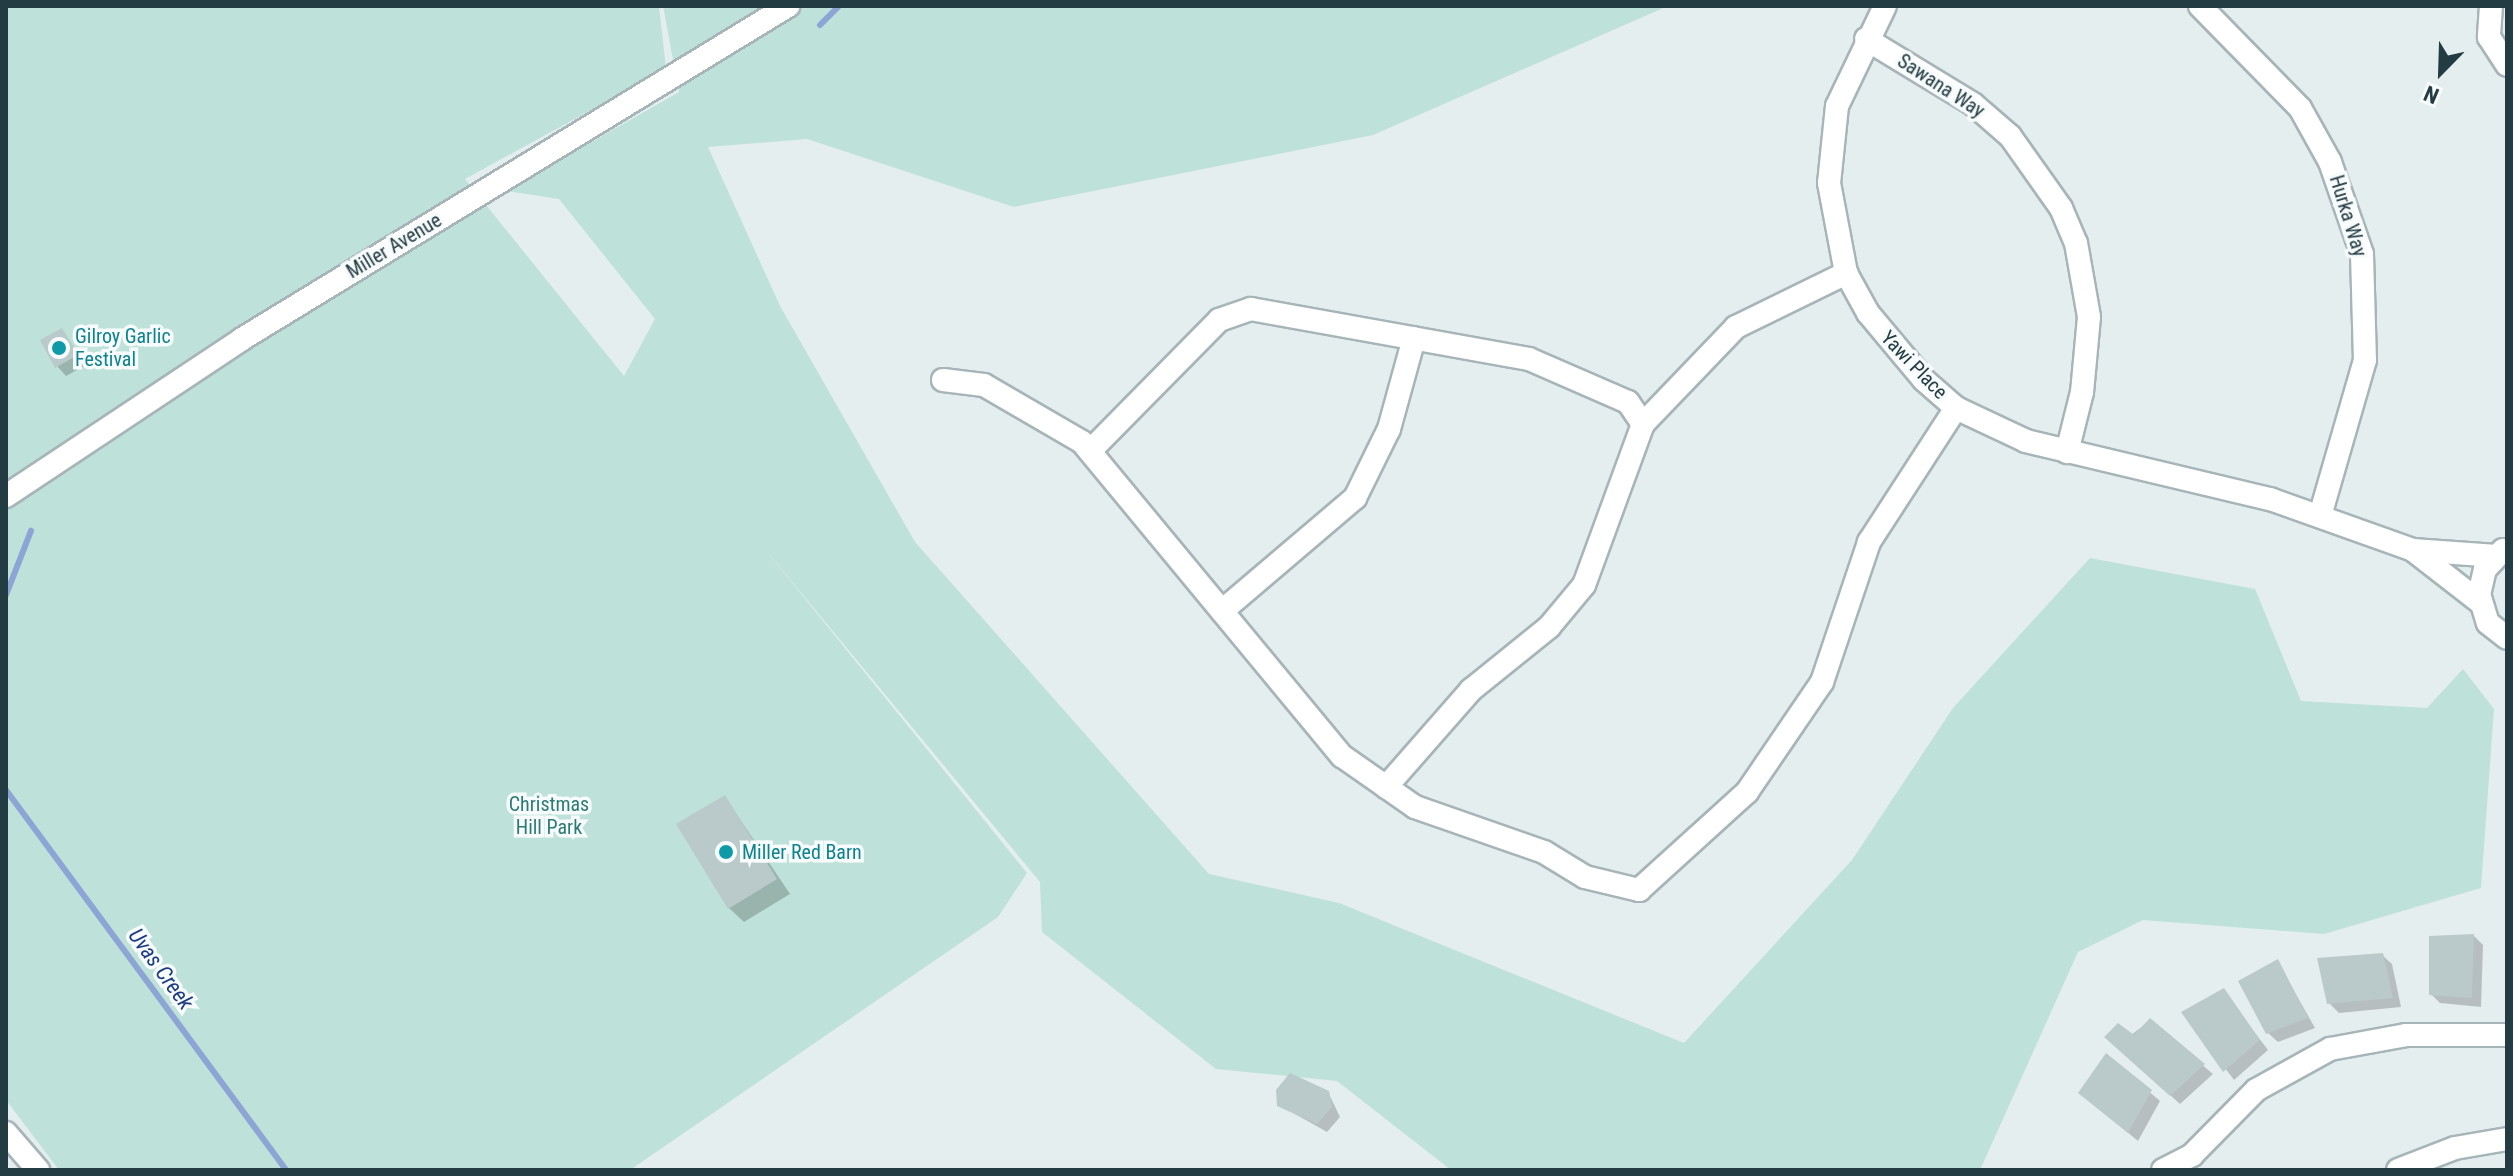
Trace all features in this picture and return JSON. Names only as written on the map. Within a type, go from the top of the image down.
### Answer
[{"type":"street","name":"Miller Avenue","points":[[6,496],[242,339],[788,6]]},
{"type":"street","name":"Yawi Place","points":[[1885,6],[1866,39],[1837,106],[1829,183],[1846,273],[1895,348],[1956,408],[1990,428],[2067,452],[2320,516],[2413,550]]},
{"type":"street","name":"Hurka Way","points":[[2200,6],[2300,108],[2330,162],[2362,254],[2365,360],[2320,516]]},
{"type":"street","points":[[2484,11],[2507,65]]},
{"type":"street","name":"Sawana Way","points":[[1866,39],[2001,128],[2061,208],[2089,317],[2082,392],[2067,452]]},
{"type":"street","points":[[1386,787],[1471,690],[1549,627],[1584,585],[1643,424],[1736,327],[1846,273]]},
{"type":"street","points":[[1090,451],[1219,320],[1251,309],[1529,359],[1628,402],[1643,424]]},
{"type":"street","points":[[1222,611],[1355,498],[1389,429],[1414,338]]},
{"type":"street","points":[[943,380],[984,385],[1090,451],[1342,756],[1415,807],[1544,852],[1585,877],[1639,890],[1747,792],[1822,682],[1869,542],[1956,408]]},
{"type":"street","points":[[2413,550],[2504,550]]},
{"type":"street","points":[[2413,550],[2481,603],[2504,641]]},
{"type":"street","points":[[2481,603],[2481,581],[2504,550]]},
{"type":"street","points":[[2163,1170],[2192,1155],[2256,1090],[2330,1049],[2406,1035],[2507,1035]]},
{"type":"street","points":[[6,1133],[38,1170]]},
{"type":"street","points":[[2398,1170],[2455,1148],[2507,1139]]},
{"type":"green space","name":"Christmas Hill Park","points":[[6,6],[659,6],[666,69],[465,179],[624,376],[655,319],[559,199],[506,191],[679,92],[663,6],[1668,6],[1373,135],[1014,207],[807,139],[708,147],[780,306],[915,542],[1209,874],[1339,903],[1684,1043],[1852,860],[1953,708],[2090,558],[2255,589],[2301,701],[2427,708],[2463,669],[2494,709],[2481,888],[2324,934],[2143,920],[2078,952],[1980,1170],[1451,1170],[1337,1081],[1216,1069],[1042,932],[1040,882],[760,543],[1027,873],[998,917],[630,1170],[59,1170],[6,1100]]},
{"type":"building","name":"Gilroy Garlic Festival","points":[[62,328],[78,355],[55,368],[40,340]]},
{"type":"building","name":"Miller Red Barn","points":[[725,795],[777,879],[728,909],[676,824]]},
{"type":"building","points":[[2474,934],[2472,998],[2429,995],[2429,936]]},
{"type":"building","points":[[2383,953],[2393,998],[2327,1004],[2317,958]]},
{"type":"building","points":[[2278,959],[2308,1018],[2266,1034],[2238,981]]},
{"type":"building","points":[[2224,988],[2260,1040],[2223,1072],[2181,1012]]},
{"type":"building","points":[[2150,1018],[2205,1064],[2170,1096],[2104,1037],[2118,1023],[2134,1035]]},
{"type":"building","points":[[2106,1053],[2152,1090],[2128,1133],[2078,1093]]},
{"type":"building","points":[[1290,1073],[1329,1091],[1332,1107],[1317,1124],[1277,1106],[1276,1090]]},
{"type":"waterway","points":[[820,25],[839,6]]},
{"type":"waterway","points":[[6,595],[31,531]]},
{"type":"waterway","name":"Uvas Creek","points":[[6,790],[286,1170]]},
{"type":"place","name":"Gilroy Garlic Festival","points":[[59,348]]},
{"type":"place","name":"Miller Red Barn","points":[[726,852]]}]
